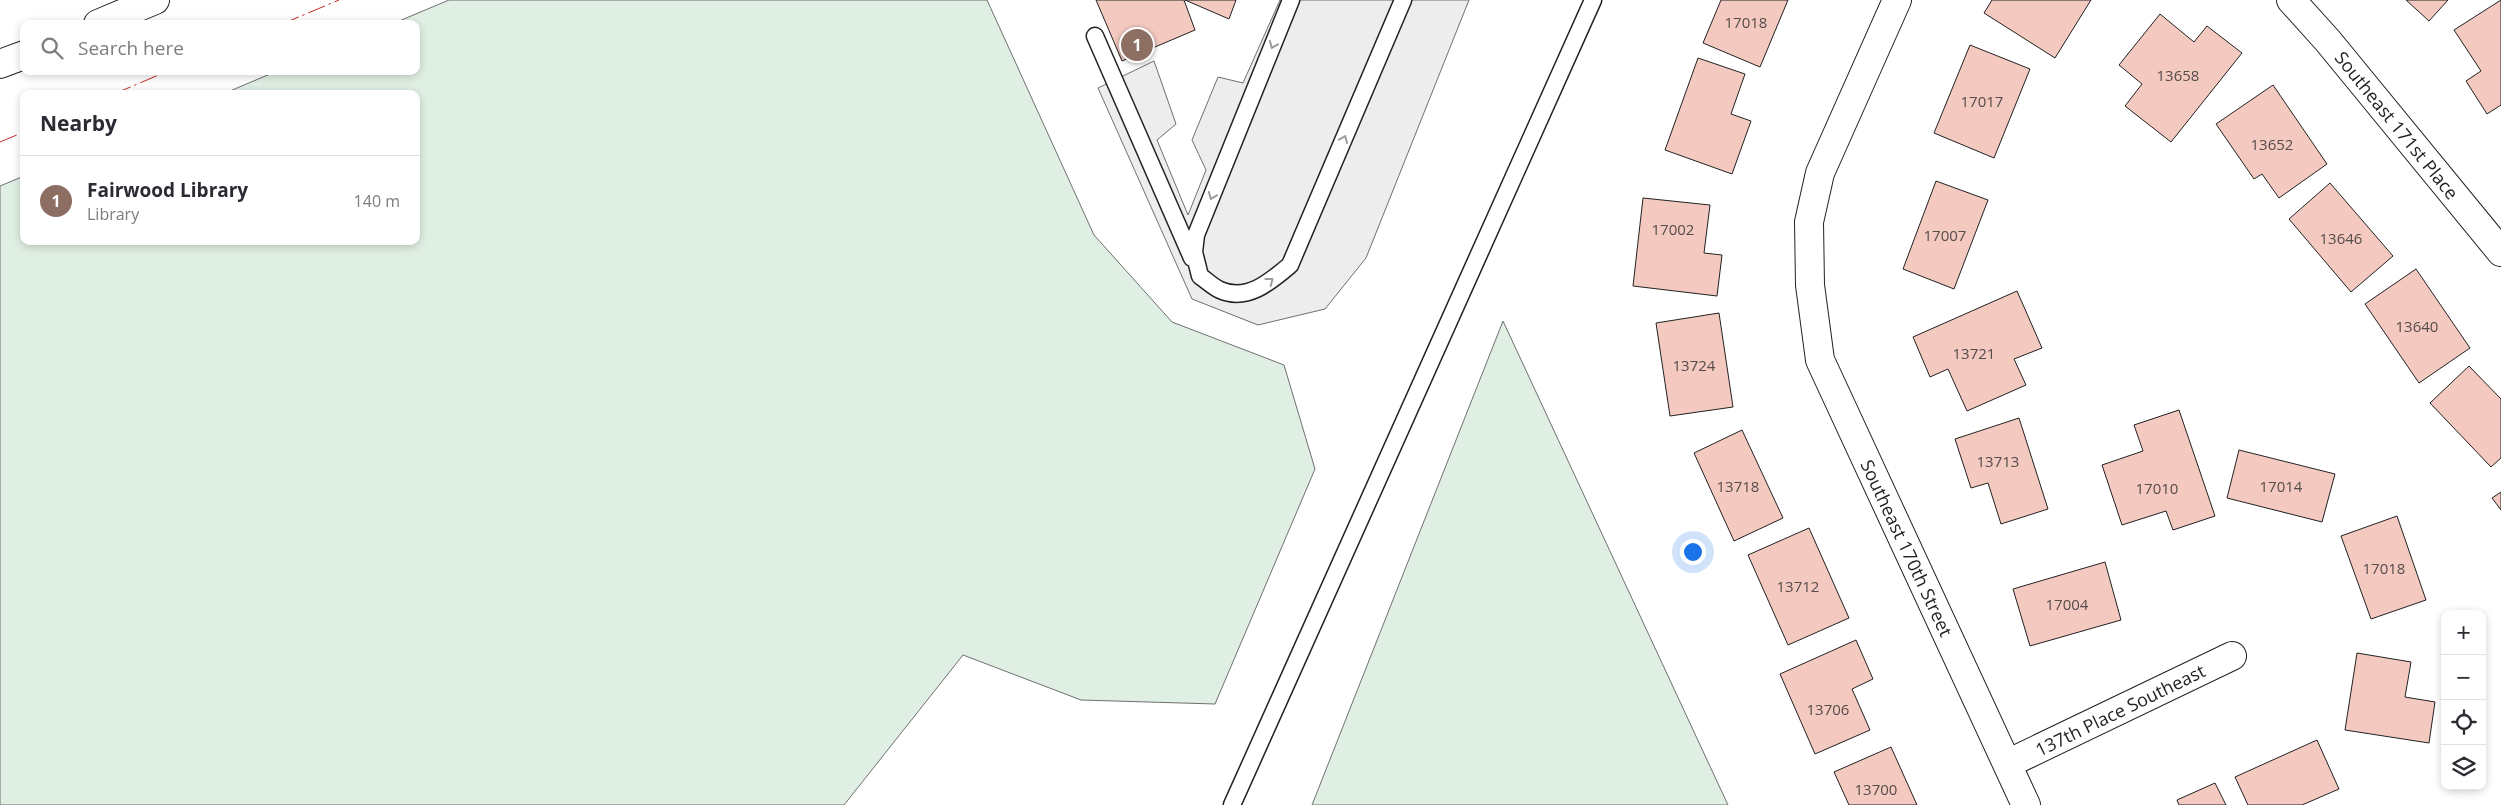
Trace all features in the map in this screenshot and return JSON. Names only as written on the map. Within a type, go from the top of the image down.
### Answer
[{"type":"street","points":[[108,20],[155,0]]},
{"type":"street","name":"Southeast 170th Street","points":[[1897,0],[1820,172],[1808,222],[1810,285],[1820,360],[2026,805]]},
{"type":"street","name":"Southeast 171st Place","points":[[2291,0],[2328,40],[2501,252]]},
{"type":"street","points":[[0,64],[20,56]]},
{"type":"street","name":"137th Place Southeast","points":[[2008,764],[2232,656]]},
{"type":"lane","points":[[1200,276],[1194,252],[1196,235],[1291,0]]},
{"type":"lane","points":[[1095,36],[1200,276],[1220,290],[1243,294],[1267,285],[1290,265],[1403,0]]},
{"type":"lane","points":[[1232,805],[1593,0]]},
{"type":"green space","points":[[449,0],[987,0],[1094,235],[1172,322],[1284,365],[1315,469],[1215,704],[1081,700],[963,655],[844,805],[0,805],[0,186],[20,178],[20,245],[420,245],[420,90],[232,90],[268,75],[420,75],[420,20],[402,20]]},
{"type":"green space","points":[[1503,321],[1728,805],[1312,805]]},
{"type":"shaded area","points":[[1280,0],[1469,0],[1366,258],[1325,309],[1258,325],[1192,299],[1098,88],[1154,61],[1176,124],[1157,140],[1188,215],[1206,170],[1192,140],[1218,77],[1243,83]]},
{"type":"building","points":[[1096,0],[1184,0],[1195,30],[1122,61]]},
{"type":"building","points":[[1185,0],[1236,0],[1229,19]]},
{"type":"building","points":[[1721,0],[1788,0],[1760,67],[1703,43]]},
{"type":"building","points":[[1992,0],[2091,0],[2055,58],[1984,13]]},
{"type":"building","points":[[2406,0],[2448,0],[2429,21]]},
{"type":"building","points":[[2501,0],[2501,105],[2487,114],[2466,81],[2481,71],[2454,30]]},
{"type":"building","points":[[2160,14],[2194,42],[2207,26],[2242,53],[2171,142],[2125,106],[2142,84],[2119,65]]},
{"type":"building","points":[[1970,45],[2030,69],[1994,158],[1934,133]]},
{"type":"building","points":[[1698,58],[1745,74],[1731,114],[1751,121],[1732,174],[1665,150]]},
{"type":"building","points":[[2273,85],[2327,164],[2279,198],[2262,174],[2254,179],[2216,124]]},
{"type":"building","points":[[1936,181],[1988,200],[1954,289],[1903,269]]},
{"type":"building","points":[[2330,183],[2393,256],[2351,292],[2289,219]]},
{"type":"building","points":[[1643,198],[1710,205],[1704,253],[1722,255],[1717,296],[1633,286]]},
{"type":"building","points":[[2416,269],[2470,348],[2419,383],[2365,304]]},
{"type":"building","points":[[2017,291],[2042,348],[2014,359],[2026,385],[1967,411],[1948,369],[1930,377],[1913,337]]},
{"type":"building","points":[[1719,313],[1733,407],[1670,416],[1656,323]]},
{"type":"building","points":[[2469,366],[2501,399],[2501,458],[2491,467],[2430,403]]},
{"type":"building","points":[[2179,410],[2215,516],[2173,530],[2166,511],[2122,525],[2102,465],[2143,451],[2134,425]]},
{"type":"building","points":[[2019,418],[2048,509],[2001,524],[1988,483],[1971,488],[1955,439]]},
{"type":"building","points":[[1742,430],[1783,518],[1734,541],[1694,453]]},
{"type":"building","points":[[2239,450],[2335,474],[2322,522],[2227,498]]},
{"type":"building","points":[[2501,492],[2501,510],[2492,498]]},
{"type":"building","points":[[2397,516],[2426,600],[2371,619],[2341,536]]},
{"type":"building","points":[[1809,528],[1849,618],[1788,645],[1748,555]]},
{"type":"building","points":[[2105,562],[2121,620],[2030,646],[2013,589]]},
{"type":"building","points":[[1856,640],[1873,679],[1852,689],[1870,730],[1815,754],[1780,674]]},
{"type":"building","points":[[2357,653],[2411,662],[2405,697],[2435,702],[2429,743],[2345,730]]},
{"type":"building","points":[[2317,740],[2339,789],[2302,805],[2248,805],[2235,777]]},
{"type":"building","points":[[1891,747],[1917,805],[1849,805],[1834,772]]},
{"type":"building","points":[[2215,783],[2226,805],[2179,805],[2177,800]]},
{"type":"power","points":[[292,20],[339,0]]},
{"type":"power","points":[[123,90],[159,75]]},
{"type":"power","points":[[0,142],[20,134]]},
{"type":"place","name":"Fairwood Library","points":[[1137,45]]}]
